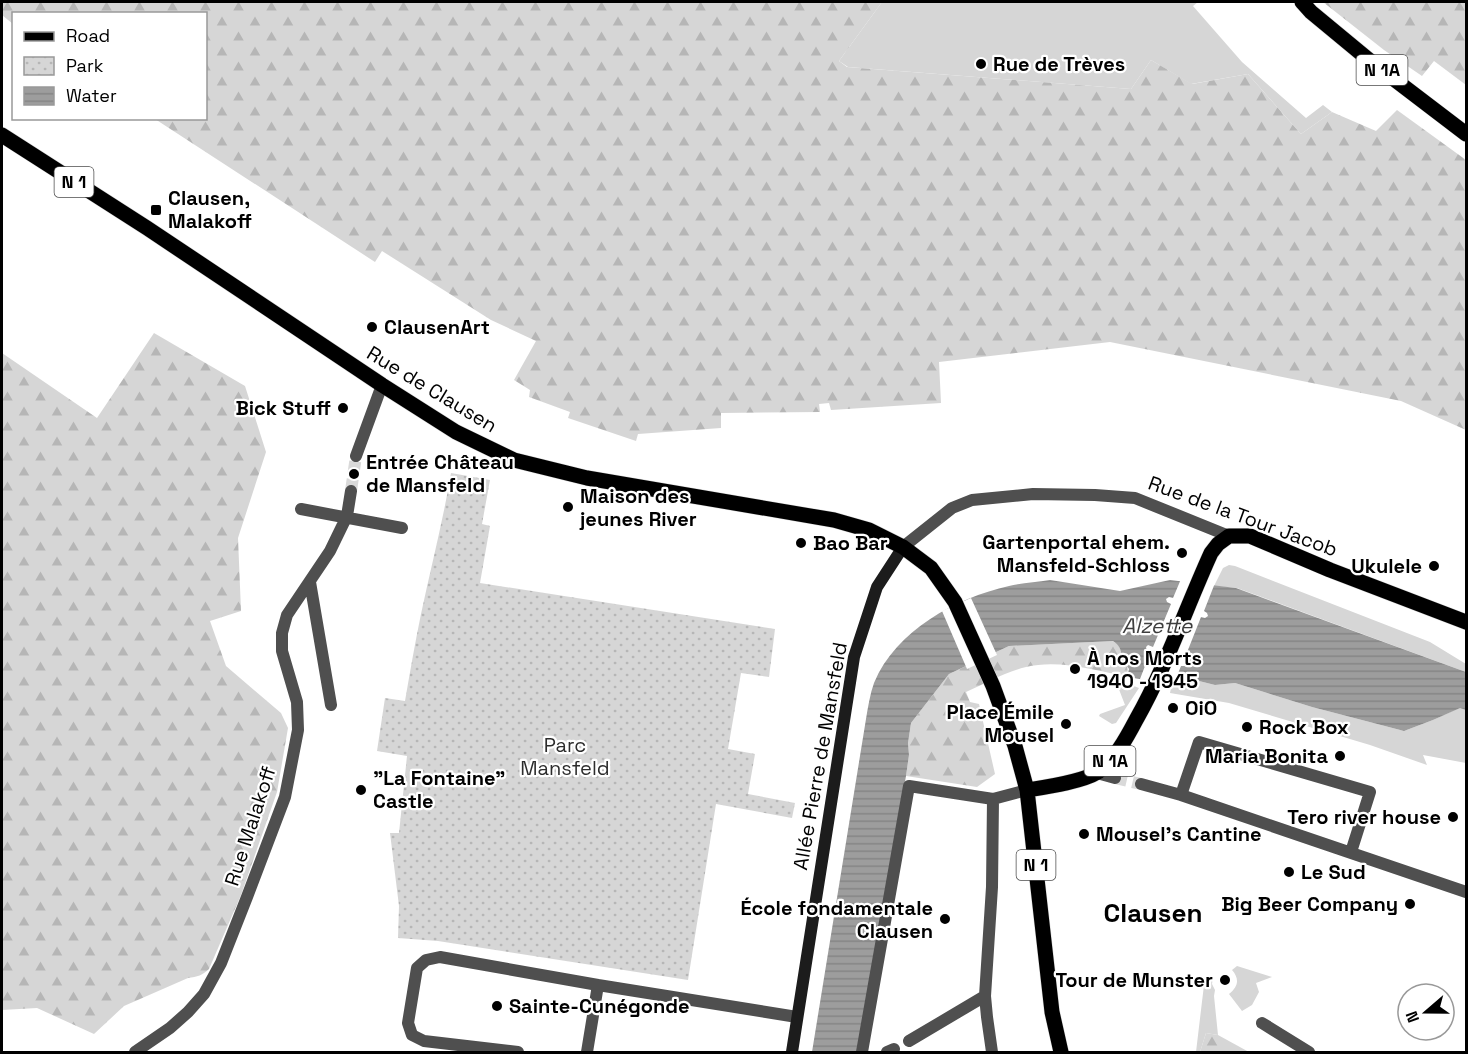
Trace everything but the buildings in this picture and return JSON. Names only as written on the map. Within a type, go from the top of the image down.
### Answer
[{"type":"main road","name":"N 1A","points":[[1302,2],[1369,60],[1467,134]]},
{"type":"main road","name":"Rue de Clausen","points":[[2,135],[456,432],[514,460],[588,478],[834,520],[869,530],[903,548]]},
{"type":"main road","name":"N 1A","points":[[1027,790],[1076,780],[1097,773],[1113,758],[1155,684],[1211,553],[1229,536]]},
{"type":"main road","name":"Rue de la Tour Jacob","points":[[1229,536],[1250,536],[1330,570],[1467,622]]},
{"type":"main road","name":"N 1","points":[[903,548],[931,568],[955,602],[993,686],[1015,746],[1027,790],[1052,1012],[1062,1053]]},
{"type":"main road","name":"Allée Pierre de Mansfeld","points":[[792,1053],[854,657],[877,587],[903,548]]},
{"type":"street","points":[[356,456],[382,385]]},
{"type":"street","name":"Rue Malakoff","points":[[135,1053],[170,1028],[204,994],[221,963],[285,797],[298,730],[297,702],[282,651],[282,633],[287,615],[330,551],[347,516],[351,492]]},
{"type":"street","name":"Rue de la Tour Jacob","points":[[903,548],[952,508],[972,500],[1033,494],[1135,498],[1229,536]]},
{"type":"street","points":[[301,509],[402,528]]},
{"type":"street","points":[[310,582],[331,705]]},
{"type":"street","points":[[1181,795],[1199,742],[1370,792],[1351,852]]},
{"type":"street","points":[[1097,773],[1114,778]]},
{"type":"street","points":[[1141,784],[1181,795],[1467,892]]},
{"type":"street","points":[[862,1053],[909,786],[993,799],[1027,790]]},
{"type":"street","points":[[992,1053],[986,996],[992,887],[993,799]]},
{"type":"street","points":[[518,1053],[424,1041],[412,1035],[408,1023],[417,968],[426,960],[440,957],[797,1017]]},
{"type":"street","points":[[587,1053],[598,985]]},
{"type":"street","points":[[909,1041],[986,996]]},
{"type":"street","points":[[1262,1023],[1310,1053]]},
{"type":"green space","points":[[2,2],[882,2],[839,61],[847,67],[1131,89],[1151,60],[1192,84],[1248,74],[1301,134],[1332,112],[1376,131],[1397,110],[1466,160],[1466,430],[1401,401],[1110,342],[939,362],[941,403],[831,410],[829,403],[819,404],[820,412],[721,413],[721,428],[638,434],[636,441],[568,418],[570,412],[529,397],[530,390],[514,380],[536,341],[491,320],[382,251],[375,262],[157,120],[207,120],[207,12],[12,12],[12,23],[2,15]]},
{"type":"green space","points":[[882,2],[1198,2],[1193,6],[1242,62],[1306,118],[1323,105],[1332,112],[1301,134],[1248,74],[1191,84],[1151,60],[1131,89],[848,67],[839,61]]},
{"type":"green space","points":[[1323,2],[1466,2],[1466,85],[1434,61],[1422,76],[1384,50]]},
{"type":"green space","points":[[154,333],[245,386],[266,452],[238,538],[241,611],[210,621],[226,666],[281,713],[288,728],[277,792],[241,895],[209,969],[200,975],[124,1006],[94,1034],[37,1008],[2,1010],[2,353],[97,418]]},
{"type":"green space","name":"Parc Mansfeld","points":[[451,473],[490,480],[482,524],[490,526],[480,583],[775,629],[769,677],[741,673],[728,749],[755,754],[748,794],[795,803],[792,818],[716,804],[688,980],[438,941],[398,938],[399,906],[390,833],[399,833],[407,756],[377,751],[385,698],[405,701]]},
{"type":"green space","points":[[1229,565],[1430,642],[1466,664],[1466,672],[1237,588],[1214,586],[1223,568]]},
{"type":"green space","points":[[1113,641],[1125,657],[1127,677],[1077,666],[1038,665],[1011,672],[966,692],[970,702],[979,704],[995,774],[977,787],[906,776],[911,723],[949,674],[1009,646]]},
{"type":"green space","points":[[1187,678],[1215,685],[1235,683],[1312,707],[1404,731],[1461,707],[1466,710],[1466,763],[1423,755],[1427,765],[1370,745],[1229,703],[1170,693],[1171,688],[1140,679]]},
{"type":"green space","points":[[1115,679],[1139,688],[1116,723],[1112,724],[1099,716],[1125,705]]},
{"type":"green space","points":[[1237,966],[1272,977],[1256,983],[1259,992],[1252,1005],[1242,1011],[1229,994],[1237,983],[1232,970]]},
{"type":"green space","points":[[1213,977],[1218,1035],[1206,1033],[1200,1052],[1196,1052],[1204,985]]},
{"type":"green space","points":[[1206,1033],[1218,1035],[1249,1052],[1200,1052]]},
{"type":"water","name":"Alzette","points":[[1050,580],[1120,591],[1170,580],[1236,588],[1466,672],[1466,710],[1460,708],[1404,731],[1312,707],[1235,683],[1215,685],[1187,678],[1155,674],[1140,679],[1127,677],[1129,669],[1125,667],[1120,650],[1113,641],[1009,646],[949,674],[911,723],[906,776],[857,1052],[812,1052],[874,683],[884,664],[897,647],[930,619],[989,591]]},
{"type":"pier","points":[[1181,579],[1215,583],[1204,611],[1208,616],[1201,617],[1184,660],[1187,665],[1181,666],[1175,681],[1155,677],[1144,681],[1140,679],[1150,653],[1146,647],[1148,645],[1153,647],[1171,604],[1166,599],[1173,598]]},
{"type":"pier","points":[[971,598],[997,655],[967,669],[942,611]]},
{"type":"tunnel","points":[[351,491],[356,456]]},
{"type":"tunnel","points":[[1115,778],[1141,784]]},
{"type":"place","name":"Rue de Trèves","points":[[981,64]]},
{"type":"place","name":"Clausen, Malakoff","points":[[156,210]]},
{"type":"place","name":"ClausenArt","points":[[372,327]]},
{"type":"place","name":"Bick Stuff","points":[[343,408]]},
{"type":"place","name":"Entrée Château de Mansfeld","points":[[354,474]]},
{"type":"place","name":"Maison des jeunes River","points":[[568,507]]},
{"type":"place","name":"Bao Bar","points":[[801,543]]},
{"type":"place","name":"Gartenportal ehem. Mansfeld-Schloss","points":[[1182,553]]},
{"type":"place","name":"Ukulele","points":[[1434,566]]},
{"type":"place","name":"À nos Morts 1940 - 1945","points":[[1075,669]]},
{"type":"place","name":"OiO","points":[[1173,708]]},
{"type":"place","name":"Place Émile Mousel","points":[[1066,724]]},
{"type":"place","name":"Rock Box","points":[[1247,727]]},
{"type":"place","name":"Maria Bonita","points":[[1340,756]]},
{"type":"place","name":"\"La Fontaine\" Castle","points":[[361,790]]},
{"type":"place","name":"Tero river house","points":[[1453,817]]},
{"type":"place","name":"Mousel's Cantine","points":[[1084,834]]},
{"type":"place","name":"Le Sud","points":[[1289,872]]},
{"type":"place","name":"Big Beer Company","points":[[1410,904]]},
{"type":"place","name":"École fondamentale Clausen","points":[[945,919]]},
{"type":"place","name":"Tour de Munster","points":[[1225,980]]},
{"type":"place","name":"Sainte-Cunégonde","points":[[497,1006]]},
{"type":"district","name":"Clausen","points":[[1153,913]]}]
